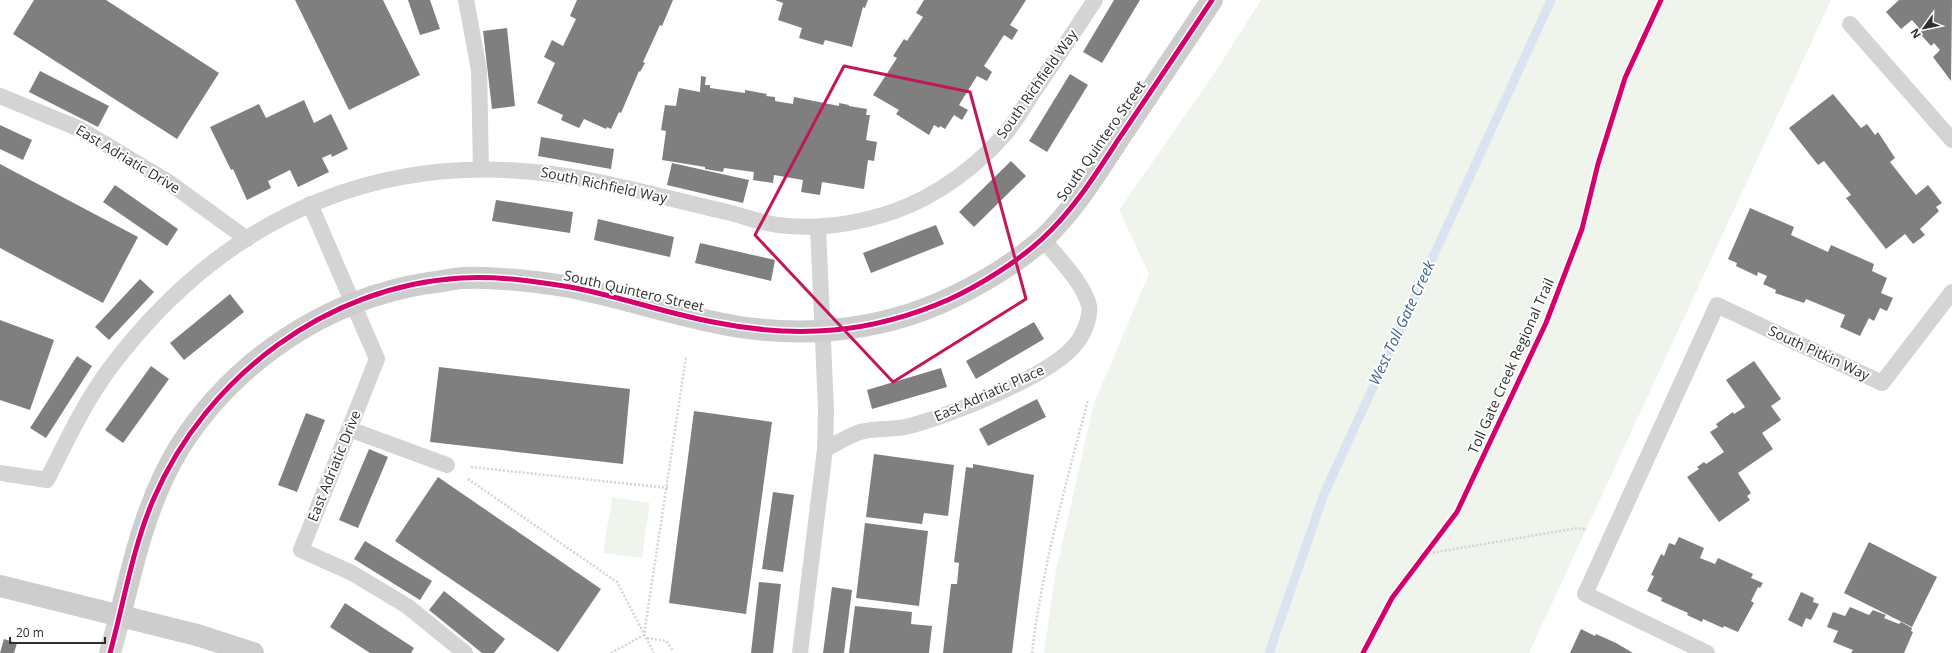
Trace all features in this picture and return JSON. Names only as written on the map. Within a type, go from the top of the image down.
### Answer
[{"type":"street","name":"South Quintero Street","points":[[110,653],[136,552],[154,499],[179,448],[213,403],[253,363],[299,330],[332,312],[353,303],[404,287],[460,278],[516,279],[572,288],[718,323],[768,332],[823,331],[862,327],[899,318],[952,298],[1001,270],[1043,238],[1083,192],[1212,0]]},
{"type":"street","points":[[0,586],[197,634],[253,653]]},
{"type":"lane","points":[[466,0],[479,70],[481,168]]},
{"type":"lane","name":"South Richfield Way","points":[[0,474],[47,480],[73,426],[105,376],[149,320],[198,275],[247,239],[289,213],[310,204],[369,184],[427,172],[481,168],[542,172],[599,182],[784,226],[818,227],[856,222],[898,210],[939,189],[975,164],[1007,132],[1096,0]]},
{"type":"lane","points":[[1850,24],[1952,140]]},
{"type":"lane","name":"East Adriatic Drive","points":[[0,96],[80,129],[167,181],[247,239]]},
{"type":"lane","name":"East Adriatic Drive","points":[[310,204],[377,360],[301,550],[352,573],[407,606],[465,653]]},
{"type":"lane","points":[[800,653],[825,449],[826,409],[818,227]]},
{"type":"lane","name":"East Adriatic Place","points":[[825,449],[860,432],[904,427],[954,412],[1003,390],[1049,366],[1076,345],[1087,322],[1089,306],[1082,289],[1043,238]]},
{"type":"lane","name":"South Pitkin Way","points":[[1707,653],[1585,594],[1717,306],[1882,383],[1952,292]]},
{"type":"lane","points":[[349,429],[447,465]]},
{"type":"path","points":[[645,637],[686,357]]},
{"type":"path","points":[[1032,653],[1036,620],[1049,548],[1088,400]]},
{"type":"path","points":[[447,465],[668,488]]},
{"type":"path","points":[[447,465],[616,582],[654,653]]},
{"type":"path","points":[[1425,554],[1578,528],[1589,531]]},
{"type":"path","points":[[1420,560],[1429,548]]},
{"type":"path","points":[[611,653],[645,637],[666,641],[672,650]]},
{"type":"highlighted area","points":[[844,66],[970,92],[1026,299],[893,382],[755,235]]},
{"type":"shaded area","points":[[1261,0],[1831,0],[1529,653],[1044,653],[1056,570],[1094,403],[1149,274],[1119,210],[1216,71]]},
{"type":"shaded area","points":[[612,497],[650,503],[642,558],[603,553]]},
{"type":"building","points":[[34,0],[106,0],[219,73],[177,139],[13,34]]},
{"type":"building","points":[[295,0],[383,0],[420,75],[349,110]]},
{"type":"building","points":[[408,0],[430,0],[440,29],[420,35]]},
{"type":"building","points":[[577,0],[673,0],[662,26],[660,25],[643,62],[645,63],[640,72],[639,71],[621,113],[619,112],[611,129],[607,127],[606,129],[584,119],[579,128],[561,120],[563,115],[537,103],[555,63],[544,57],[552,40],[563,46],[576,19],[570,16]]},
{"type":"building","points":[[775,0],[868,0],[865,8],[863,7],[852,47],[825,40],[823,45],[799,38],[802,28],[778,20],[783,3]]},
{"type":"building","points":[[924,0],[1026,0],[1010,25],[1018,30],[1012,40],[1004,35],[984,66],[992,72],[987,81],[977,76],[959,105],[968,110],[962,120],[954,115],[945,129],[934,125],[929,135],[896,114],[899,110],[873,95],[897,58],[893,56],[904,39],[907,41],[923,17],[916,13]]},
{"type":"building","points":[[1114,0],[1140,0],[1102,63],[1083,52]]},
{"type":"building","points":[[1899,0],[1952,0],[1951,81],[1933,57],[1940,50],[1934,43],[1931,46],[1916,29],[1918,27],[1912,20],[1901,29],[1886,12]]},
{"type":"building","points":[[507,28],[515,106],[492,109],[483,31]]},
{"type":"building","points":[[40,71],[109,106],[98,127],[29,92]]},
{"type":"building","points":[[1070,74],[1088,85],[1047,152],[1029,141]]},
{"type":"building","points":[[701,76],[706,77],[705,85],[710,85],[710,88],[745,93],[745,90],[767,94],[766,96],[775,97],[775,101],[793,104],[794,97],[839,106],[839,103],[867,109],[866,115],[870,115],[866,140],[877,142],[874,161],[868,160],[864,189],[822,182],[820,195],[801,192],[803,180],[774,175],[773,183],[753,180],[754,172],[724,168],[723,172],[705,169],[705,167],[662,160],[666,131],[661,130],[665,105],[676,106],[679,88],[700,92]]},
{"type":"building","points":[[1833,94],[1861,128],[1867,124],[1875,135],[1878,132],[1895,158],[1890,162],[1916,195],[1928,185],[1942,203],[1936,207],[1939,211],[1920,229],[1925,235],[1913,244],[1905,234],[1886,249],[1846,198],[1851,195],[1824,161],[1818,165],[1789,128]]},
{"type":"building","points":[[304,100],[314,123],[331,114],[348,149],[332,157],[331,154],[322,158],[329,172],[298,187],[290,170],[268,181],[271,188],[247,200],[233,169],[231,170],[210,127],[259,104],[266,118]]},
{"type":"building","points":[[0,125],[32,140],[23,160],[0,149]]},
{"type":"building","points":[[541,137],[614,149],[611,169],[538,156]]},
{"type":"building","points":[[1011,161],[1026,176],[974,227],[959,212]]},
{"type":"building","points":[[672,163],[749,180],[743,203],[667,185]]},
{"type":"building","points":[[0,164],[138,237],[103,303],[0,248]]},
{"type":"building","points":[[115,185],[178,229],[167,246],[103,202]]},
{"type":"building","points":[[496,200],[573,212],[570,233],[492,221]]},
{"type":"building","points":[[1750,208],[1794,227],[1791,235],[1828,252],[1831,245],[1874,264],[1872,271],[1887,278],[1881,293],[1893,298],[1887,311],[1880,308],[1874,321],[1869,318],[1860,336],[1840,327],[1845,315],[1806,299],[1804,303],[1775,293],[1776,290],[1763,284],[1767,276],[1758,272],[1757,276],[1736,266],[1737,263],[1728,259]]},
{"type":"building","points":[[598,219],[674,237],[670,257],[594,240]]},
{"type":"building","points":[[936,225],[944,244],[871,273],[863,253]]},
{"type":"building","points":[[700,243],[775,260],[771,281],[695,263]]},
{"type":"building","points":[[140,279],[154,292],[109,340],[95,327]]},
{"type":"building","points":[[230,294],[244,312],[184,360],[170,343]]},
{"type":"building","points":[[0,320],[54,340],[30,410],[0,400]]},
{"type":"building","points":[[1034,322],[1044,339],[976,379],[966,361]]},
{"type":"building","points":[[77,356],[92,366],[46,438],[30,428]]},
{"type":"building","points":[[1754,361],[1781,399],[1771,406],[1781,420],[1762,433],[1773,449],[1738,473],[1751,493],[1747,496],[1750,500],[1719,522],[1687,477],[1699,469],[1697,467],[1704,462],[1706,464],[1724,452],[1710,432],[1718,427],[1716,424],[1733,412],[1734,414],[1745,407],[1726,380]]},
{"type":"building","points":[[151,366],[169,379],[123,443],[105,430]]},
{"type":"building","points":[[439,367],[630,389],[623,464],[430,442]]},
{"type":"building","points":[[941,368],[947,387],[872,409],[867,390]]},
{"type":"building","points":[[1037,399],[1046,417],[988,446],[979,429]]},
{"type":"building","points":[[694,411],[772,422],[746,614],[669,603]]},
{"type":"building","points":[[306,413],[325,420],[297,492],[278,485]]},
{"type":"building","points":[[369,449],[388,457],[358,528],[339,520]]},
{"type":"building","points":[[874,454],[954,465],[948,516],[924,513],[922,524],[866,517]]},
{"type":"building","points":[[973,464],[1034,475],[1012,653],[943,653],[951,584],[957,584],[959,563],[954,562],[966,467],[973,468]]},
{"type":"building","points":[[438,477],[601,589],[558,652],[395,541]]},
{"type":"building","points":[[773,492],[794,495],[783,572],[762,569]]},
{"type":"building","points":[[865,523],[928,531],[919,606],[856,598]]},
{"type":"building","points":[[1679,537],[1704,548],[1700,558],[1715,564],[1718,558],[1753,574],[1751,578],[1763,583],[1760,588],[1758,587],[1751,601],[1754,603],[1738,632],[1724,626],[1723,628],[1703,619],[1702,622],[1687,615],[1688,613],[1661,601],[1662,598],[1647,591],[1654,576],[1651,575],[1661,554],[1664,556],[1669,543],[1675,545]]},
{"type":"building","points":[[365,541],[432,581],[420,600],[354,559]]},
{"type":"building","points":[[1869,542],[1937,577],[1912,627],[1844,593]]},
{"type":"building","points":[[759,582],[781,584],[773,653],[751,653]]},
{"type":"building","points":[[832,587],[852,590],[844,653],[823,653]]},
{"type":"building","points":[[444,591],[505,639],[494,653],[482,653],[429,610]]},
{"type":"building","points":[[1801,592],[1814,598],[1813,602],[1819,604],[1811,620],[1806,618],[1802,627],[1788,620]]},
{"type":"building","points":[[345,603],[414,648],[411,653],[370,653],[330,627]]},
{"type":"building","points":[[855,606],[912,612],[911,624],[932,626],[929,653],[849,653]]},
{"type":"building","points":[[1850,607],[1869,615],[1873,610],[1886,615],[1884,618],[1899,624],[1901,622],[1912,628],[1911,631],[1913,632],[1904,653],[1851,653],[1853,650],[1833,642],[1838,631],[1827,627],[1833,612],[1845,616]]},
{"type":"building","points":[[1581,629],[1595,636],[1596,634],[1616,643],[1633,653],[1570,653]]},
{"type":"building","points":[[4,639],[17,643],[14,653],[0,653]]},
{"type":"waterway","name":"West Toll Gate Creek","points":[[1269,653],[1324,494],[1551,0]]},
{"type":"cycle path","points":[[110,653],[140,535],[154,498],[177,454],[205,413],[239,377],[277,345],[319,319],[364,299],[412,285],[461,278],[516,280],[570,287],[713,322],[774,330],[833,330],[891,320],[921,311],[950,299],[986,280],[1032,248],[1053,228],[1073,205],[1092,179],[1212,0]]},
{"type":"cycle path","name":"Toll Gate Creek Regional Trail","points":[[1363,653],[1392,598],[1457,512],[1546,323],[1582,229],[1598,164],[1625,78],[1661,0]]}]
